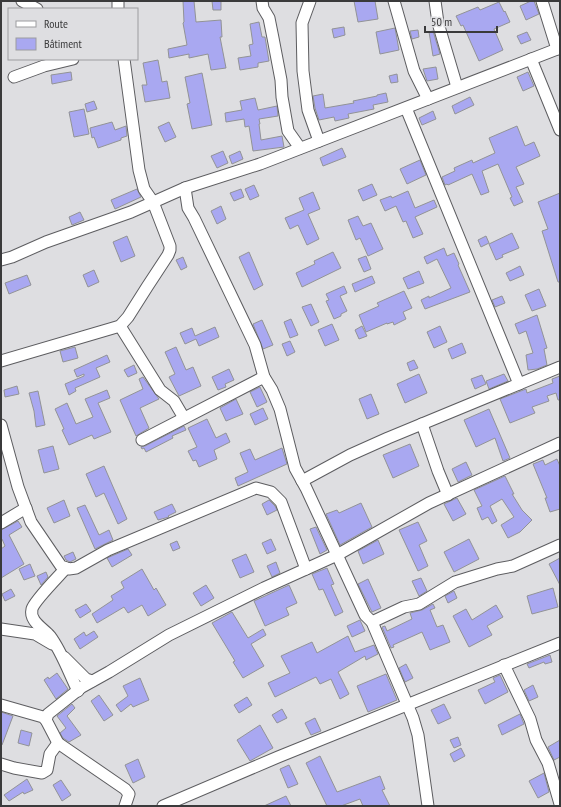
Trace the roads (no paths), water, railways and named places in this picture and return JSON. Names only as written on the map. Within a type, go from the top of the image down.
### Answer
[{"type":"street","points":[[22,1],[35,8]]},
{"type":"street","points":[[262,1],[263,8],[269,18],[288,131],[300,148]]},
{"type":"street","points":[[310,1],[302,22],[303,71],[308,110],[319,141]]},
{"type":"street","points":[[394,1],[414,71],[428,99]]},
{"type":"street","points":[[435,1],[438,23],[457,87]]},
{"type":"street","points":[[1,260],[12,258],[46,242],[131,212],[185,188],[260,164],[559,48],[542,1]]},
{"type":"street","points":[[531,59],[560,130]]},
{"type":"street","points":[[14,77],[44,66],[69,60]]},
{"type":"street","points":[[1,360],[120,326],[128,317],[168,255],[170,246],[154,202],[144,189],[139,170],[124,60]]},
{"type":"street","points":[[406,108],[519,384]]},
{"type":"street","points":[[185,188],[188,208],[255,345],[264,377],[272,390],[280,409],[290,454],[295,468],[365,615],[372,622],[407,704],[418,735],[428,806]]},
{"type":"street","points":[[120,326],[160,390],[174,401],[184,418]]},
{"type":"street","points":[[302,482],[350,455],[560,367]]},
{"type":"street","points":[[142,440],[264,377]]},
{"type":"street","points":[[422,424],[448,495]]},
{"type":"street","points":[[1,425],[3,444],[31,522],[61,566],[66,568],[76,568],[108,550],[256,488],[271,492],[281,502],[306,569]]},
{"type":"street","points":[[46,720],[48,714],[82,687],[170,635],[337,554],[429,503],[560,443]]},
{"type":"street","points":[[1,523],[26,508]]},
{"type":"street","points":[[372,622],[404,607],[419,604],[455,582],[497,568],[513,566],[560,545]]},
{"type":"street","points":[[66,568],[33,605],[32,610],[34,620],[50,636],[78,691]]},
{"type":"street","points":[[1,629],[35,634],[52,644],[86,679],[92,681]]},
{"type":"street","points":[[164,806],[407,704],[560,643]]},
{"type":"street","points":[[504,665],[530,719],[536,740],[548,763],[560,804]]},
{"type":"street","points":[[1,705],[40,716],[46,720],[58,743],[126,789],[129,794],[126,806]]},
{"type":"street","points":[[1,764],[20,770],[42,773],[47,770],[50,754],[58,743]]}]
